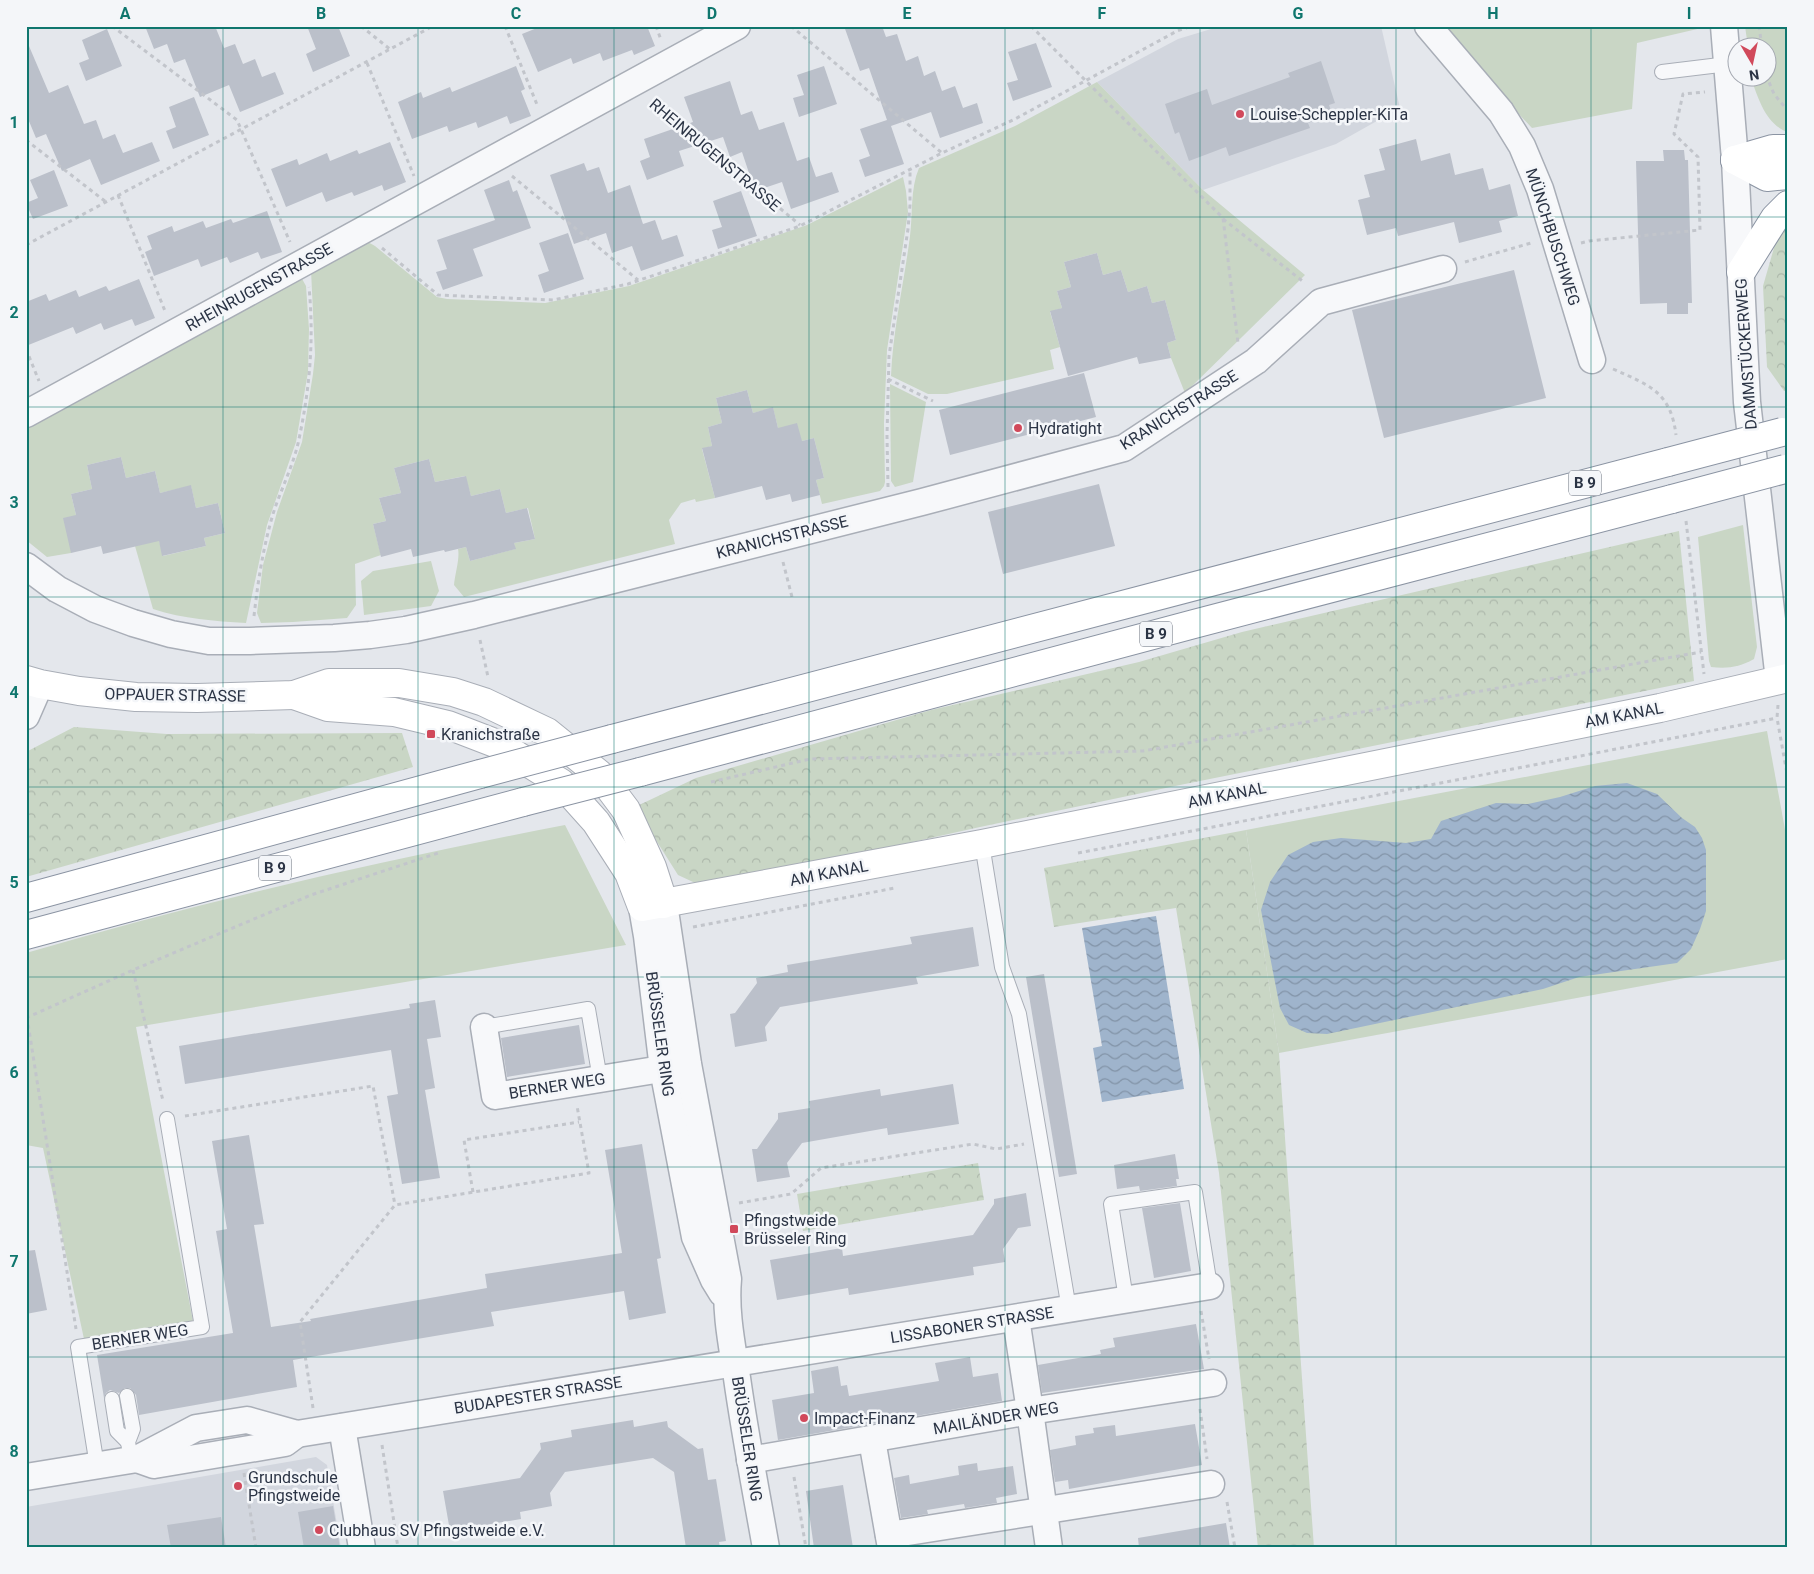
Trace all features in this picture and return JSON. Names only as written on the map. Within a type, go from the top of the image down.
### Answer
[{"type":"main road","points":[[1735,160],[1773,150],[1788,150]]},
{"type":"main road","points":[[1735,160],[1767,177],[1788,175]]},
{"type":"main road","points":[[1740,272],[1775,218],[1788,205]]},
{"type":"main road","name":"B 9","points":[[26,898],[480,774],[1785,431]]},
{"type":"main road","name":"B 9","points":[[26,935],[1175,629],[1786,469]]},
{"type":"main road","name":"AM KANAL","points":[[653,906],[982,844],[1660,708],[1784,679]]},
{"type":"main road","name":"OPPAUER STRASSE","points":[[33,682],[80,691],[136,697],[197,698],[294,695],[329,683],[399,683],[453,692],[484,702],[546,732],[599,774]]},
{"type":"main road","name":"OPPAUER STRASSE","points":[[294,695],[328,706],[394,712],[448,725],[500,745],[561,784]]},
{"type":"main road","name":"BRÜSSELER RING","points":[[599,774],[626,810],[652,867],[653,906]]},
{"type":"main road","name":"BRÜSSELER RING","points":[[561,784],[596,822],[653,906]]},
{"type":"street","name":"RHEINRUGENSTRASSE","points":[[37,408],[300,265],[422,196],[492,160],[737,26]]},
{"type":"street","name":"MÜNCHBUSCHWEG","points":[[1428,26],[1501,112],[1522,146],[1540,189],[1592,360]]},
{"type":"street","name":"DAMMSTÜCKERWEG","points":[[1724,26],[1726,45]]},
{"type":"street","name":"DAMMSTÜCKERWEG","points":[[1730,89],[1747,402],[1784,679]]},
{"type":"street","name":"KRANICHSTRASSE","points":[[26,566],[57,589],[95,609],[132,623],[171,634],[209,641],[334,638],[406,630],[892,509],[1124,448],[1256,361],[1321,302],[1443,269]]},
{"type":"street","points":[[26,716],[33,682]]},
{"type":"street","name":"BRÜSSELER RING","points":[[653,906],[669,932],[676,1066],[695,1238],[714,1280],[726,1300]]},
{"type":"street","name":"BRÜSSELER RING","points":[[653,906],[647,936],[676,1066],[713,1207],[728,1279],[726,1300],[735,1364],[766,1548]]},
{"type":"street","name":"BERNER WEG","points":[[484,1027],[495,1096],[676,1066]]},
{"type":"street","name":"LISSABONER STRASSE","points":[[735,1364],[1204,1287]]},
{"type":"street","points":[[1016,1318],[1042,1510],[1049,1548]]},
{"type":"street","name":"BUDAPESTER STRASSE","points":[[132,1454],[154,1465],[284,1443],[318,1430],[735,1364]]},
{"type":"street","name":"MAILÄNDER WEG","points":[[750,1460],[1030,1411],[1205,1385]]},
{"type":"street","name":"BUDAPESTER STRASSE","points":[[26,1478],[97,1466],[196,1428],[247,1420],[318,1430]]},
{"type":"street","points":[[318,1430],[362,1548]]},
{"type":"street","points":[[872,1440],[890,1542],[1042,1510],[1211,1484]]},
{"type":"lane","points":[[1662,72],[1726,64]]},
{"type":"lane","points":[[982,844],[1002,967],[1019,1014],[1069,1309]]},
{"type":"lane","points":[[484,1027],[588,1009],[600,1079]]},
{"type":"lane","name":"BERNER WEG","points":[[97,1466],[78,1347],[202,1327],[167,1119]]},
{"type":"lane","points":[[1126,1299],[1111,1204],[1195,1192],[1204,1287]]},
{"type":"lane","points":[[127,1396],[133,1429],[132,1454]]},
{"type":"lane","points":[[112,1399],[118,1431],[132,1454]]},
{"type":"path","points":[[112,26],[237,120],[309,287],[312,357],[310,381],[299,441],[273,514],[263,553],[250,641]]},
{"type":"path","points":[[361,26],[391,50]]},
{"type":"path","points":[[26,245],[433,26]]},
{"type":"path","points":[[505,26],[547,129]]},
{"type":"path","points":[[791,26],[942,153]]},
{"type":"path","points":[[1031,26],[1222,218],[1316,292],[1321,302]]},
{"type":"path","points":[[361,230],[438,295],[553,300],[639,280],[800,226],[942,153],[1015,119],[1177,31],[1192,26]]},
{"type":"path","points":[[367,63],[422,196]]},
{"type":"path","name":"RHEINRUGENSTRASSE","points":[[630,84],[800,226]]},
{"type":"path","points":[[1771,88],[1788,111]]},
{"type":"path","points":[[1443,269],[1557,243],[1700,230],[1698,157],[1674,134],[1683,94],[1730,89]]},
{"type":"path","points":[[26,140],[106,202]]},
{"type":"path","points":[[492,160],[639,280]]},
{"type":"path","points":[[892,509],[888,493],[888,379],[892,332],[908,230],[910,170]]},
{"type":"path","points":[[118,195],[174,334]]},
{"type":"path","points":[[1222,218],[1239,344],[1256,361]]},
{"type":"path","points":[[26,348],[37,408]]},
{"type":"path","points":[[888,379],[933,401]]},
{"type":"path","points":[[777,538],[792,598]]},
{"type":"path","points":[[474,614],[490,682],[484,702]]},
{"type":"path","points":[[704,783],[810,759],[1143,751],[1701,652]]},
{"type":"path","points":[[1074,854],[1777,718],[1788,779]]},
{"type":"path","points":[[78,1347],[27,1017],[311,895],[442,852]]},
{"type":"path","points":[[669,932],[900,887]]},
{"type":"path","points":[[133,970],[167,1119],[373,1086],[395,1205]]},
{"type":"path","points":[[318,1430],[300,1322],[395,1205],[589,1173],[572,1084]]},
{"type":"path","points":[[473,1192],[464,1140],[580,1122]]},
{"type":"path","points":[[713,1207],[791,1194],[821,1168],[973,1144],[996,1150],[1041,1141]]},
{"type":"path","points":[[1204,1287],[1205,1385],[1211,1484],[1226,1494],[1235,1548]]},
{"type":"path","points":[[378,1421],[398,1548]]},
{"type":"path","points":[[240,1450],[256,1548]]},
{"type":"path","points":[[790,1453],[806,1548]]},
{"type":"shaded area","points":[[1221,26],[1381,26],[1400,108],[1336,144],[1203,190],[1097,82],[1178,39]]},
{"type":"shaded area","name":"Grundschule Pfingstweide","points":[[316,1457],[327,1465],[341,1548],[26,1548],[26,1507]]},
{"type":"green space","points":[[1444,26],[1706,27],[1637,43],[1632,109],[1532,128],[1499,93]]},
{"type":"green space","points":[[1745,26],[1788,26],[1788,132],[1780,128],[1768,117],[1755,88],[1776,88],[1776,38],[1747,38]]},
{"type":"green space","points":[[1097,82],[1203,190],[1305,275],[1185,393],[1167,343],[1176,340],[1165,300],[1152,303],[1147,286],[1128,292],[1121,270],[1103,275],[1097,253],[1064,262],[1071,287],[1057,291],[1062,308],[1050,312],[1060,347],[1050,350],[1054,369],[947,394],[928,394],[891,376],[896,323],[910,236],[913,193],[919,168],[1015,126]]},
{"type":"green space","points":[[903,177],[908,212],[887,350],[884,423],[885,482],[880,491],[822,504],[816,480],[824,478],[814,438],[802,441],[778,428],[773,408],[753,413],[747,390],[716,398],[722,423],[708,427],[712,446],[702,449],[715,498],[696,502],[695,499],[681,503],[669,520],[675,544],[464,597],[454,585],[458,549],[466,547],[470,561],[515,549],[514,543],[535,539],[528,508],[506,513],[500,489],[471,496],[465,476],[435,482],[429,459],[394,468],[401,493],[379,498],[386,521],[373,524],[381,555],[355,564],[356,605],[347,618],[261,623],[257,613],[263,565],[277,512],[302,442],[313,374],[315,355],[311,270],[366,241],[375,246],[437,297],[545,303],[629,286],[807,225]]},
{"type":"green space","points":[[1788,219],[1788,391],[1784,391],[1767,367],[1763,286],[1780,227]]},
{"type":"green space","points":[[301,277],[306,286],[309,329],[308,372],[296,442],[267,525],[246,623],[188,617],[153,609],[135,546],[159,540],[163,556],[206,546],[204,538],[225,533],[218,503],[196,508],[191,486],[160,493],[155,471],[126,478],[121,457],[87,465],[92,489],[71,494],[76,515],[71,553],[47,557],[26,540],[26,425]]},
{"type":"green space","points":[[890,384],[926,402],[913,482],[895,487],[891,481]]},
{"type":"green space","points":[[1743,525],[1757,647],[1754,659],[1749,662],[1733,667],[1711,667],[1698,537]]},
{"type":"green space","points":[[1679,531],[1694,681],[1180,785],[706,888],[678,875],[635,807],[696,778],[931,710],[1139,662],[1242,632]]},
{"type":"green space","points":[[431,561],[439,591],[431,606],[364,615],[361,581],[373,571]]},
{"type":"green space","points":[[74,727],[167,734],[402,733],[413,767],[26,877],[26,752]]},
{"type":"green space","points":[[1767,731],[1788,846],[1788,959],[1279,1053],[1246,830]]},
{"type":"green space","points":[[565,825],[626,945],[136,1027],[193,1321],[84,1339],[43,1148],[26,1145],[26,953],[159,916],[294,883],[429,852]]},
{"type":"green space","points":[[1246,830],[1279,1053],[1314,1548],[1258,1548],[1219,1173],[1176,908],[1054,927],[1044,868]]},
{"type":"green space","points":[[978,1163],[984,1200],[803,1231],[797,1194]]},
{"type":"water","points":[[1627,783],[1657,794],[1682,818],[1695,827],[1702,838],[1706,850],[1706,911],[1691,949],[1677,963],[1579,977],[1543,989],[1327,1034],[1307,1033],[1289,1025],[1280,1008],[1261,910],[1270,882],[1288,855],[1313,842],[1341,838],[1406,843],[1431,839],[1441,821],[1496,803],[1528,804],[1560,797],[1595,786]]},
{"type":"water","points":[[1156,916],[1184,1089],[1102,1102],[1093,1048],[1102,1046],[1082,928]]},
{"type":"building","points":[[145,26],[215,26],[224,48],[235,44],[243,64],[255,59],[262,77],[275,72],[284,94],[240,112],[229,85],[200,97],[185,59],[174,63],[167,44],[154,49]]},
{"type":"building","points":[[307,26],[338,26],[350,56],[313,72],[306,54],[316,49]]},
{"type":"building","points":[[542,26],[647,26],[655,46],[634,55],[632,50],[603,61],[600,53],[573,64],[571,58],[538,72],[522,34]]},
{"type":"building","points":[[844,26],[882,26],[886,37],[897,34],[906,61],[918,56],[924,76],[935,71],[942,91],[955,86],[963,108],[977,103],[983,123],[940,138],[931,112],[891,126],[904,164],[865,177],[859,160],[870,156],[860,129],[887,120],[869,68],[860,71]]},
{"type":"building","points":[[107,29],[122,66],[86,81],[79,63],[89,59],[82,40]]},
{"type":"building","points":[[26,39],[49,93],[68,85],[84,124],[96,120],[103,139],[115,134],[123,153],[152,142],[160,161],[101,185],[90,159],[62,171],[46,134],[36,138],[26,114]]},
{"type":"building","points":[[1036,43],[1052,87],[1013,101],[1007,83],[1018,80],[1008,52]]},
{"type":"building","points":[[1321,61],[1335,103],[1329,105],[1332,114],[1308,123],[1310,128],[1229,156],[1226,147],[1189,161],[1179,132],[1175,134],[1165,104],[1207,89],[1212,105],[1290,77],[1288,73]]},
{"type":"building","points":[[516,66],[525,89],[521,91],[531,116],[510,124],[507,116],[478,128],[476,122],[449,132],[447,126],[412,139],[398,102],[421,92],[423,98],[450,87],[452,92]]},
{"type":"building","points":[[824,66],[837,104],[799,117],[793,98],[804,95],[797,75]]},
{"type":"building","points":[[730,81],[741,115],[752,111],[759,130],[784,122],[797,161],[809,157],[816,177],[832,172],[839,192],[791,209],[782,182],[755,191],[742,152],[730,157],[723,137],[679,151],[684,166],[647,180],[640,161],[650,157],[644,139],[693,122],[684,97]]},
{"type":"building","points":[[194,97],[209,135],[173,149],[166,131],[176,127],[169,107]]},
{"type":"building","points":[[1416,139],[1421,161],[1450,153],[1455,175],[1483,168],[1489,190],[1510,184],[1518,216],[1499,221],[1502,232],[1459,243],[1454,222],[1398,236],[1396,228],[1367,235],[1358,200],[1370,197],[1364,175],[1385,170],[1379,149]]},
{"type":"building","points":[[390,142],[406,182],[384,191],[382,185],[354,196],[352,192],[326,202],[322,192],[286,207],[271,169],[297,159],[299,165],[327,153],[330,161],[357,150],[359,154]]},
{"type":"building","points":[[1663,150],[1684,150],[1685,160],[1688,160],[1692,303],[1688,303],[1688,314],[1667,314],[1667,303],[1640,304],[1636,161],[1664,161]]},
{"type":"building","points":[[584,163],[587,171],[599,167],[608,193],[630,185],[643,224],[655,220],[662,240],[677,235],[684,256],[641,271],[632,246],[612,253],[606,233],[574,244],[550,175]]},
{"type":"building","points":[[54,170],[68,206],[33,219],[26,203],[38,198],[30,180]]},
{"type":"building","points":[[509,180],[513,192],[517,190],[531,228],[473,249],[483,276],[443,290],[436,272],[447,269],[437,240],[495,220],[484,190]]},
{"type":"building","points":[[741,191],[757,236],[718,249],[712,230],[722,227],[713,201]]},
{"type":"building","points":[[267,211],[282,252],[261,259],[258,252],[230,263],[227,257],[201,267],[198,259],[154,276],[145,252],[152,249],[147,236],[172,226],[174,232],[203,221],[206,228],[231,219],[233,223]]},
{"type":"building","points":[[568,233],[584,279],[544,293],[538,275],[549,271],[539,243]]},
{"type":"building","points":[[1097,253],[1103,275],[1121,270],[1128,292],[1147,286],[1152,303],[1165,300],[1176,340],[1167,343],[1171,358],[1139,364],[1137,357],[1068,376],[1050,311],[1062,308],[1057,291],[1071,287],[1064,262]]},
{"type":"building","points":[[1514,270],[1546,398],[1384,438],[1352,310]]},
{"type":"building","points":[[139,279],[155,318],[135,326],[132,319],[104,330],[101,323],[76,334],[73,327],[26,346],[26,302],[46,294],[49,301],[76,290],[79,297],[106,286],[109,291]]},
{"type":"building","points":[[1084,373],[1096,417],[950,455],[939,410]]},
{"type":"building","points":[[747,390],[753,413],[773,407],[778,428],[797,423],[802,441],[814,438],[824,478],[816,480],[820,495],[792,502],[790,494],[766,500],[762,486],[715,498],[702,448],[712,446],[708,427],[722,423],[716,398]]},
{"type":"building","points":[[121,457],[126,478],[155,471],[160,493],[191,485],[196,508],[218,503],[225,533],[204,538],[206,546],[162,556],[159,541],[103,554],[101,546],[71,553],[63,518],[76,515],[71,494],[92,489],[87,465]]},
{"type":"building","points":[[429,459],[435,482],[466,476],[471,496],[500,489],[506,513],[527,508],[535,539],[514,543],[516,549],[470,561],[466,547],[413,557],[411,549],[381,557],[373,524],[386,521],[379,498],[401,493],[394,468]]},
{"type":"building","points":[[1099,484],[1115,546],[1003,574],[988,512]]},
{"type":"building","points":[[973,927],[979,966],[916,977],[918,984],[780,1007],[765,1027],[767,1041],[735,1047],[730,1014],[735,1013],[757,983],[756,978],[788,972],[787,965],[912,944],[910,937]]},
{"type":"building","points":[[1044,974],[1077,1174],[1059,1177],[1026,977]]},
{"type":"building","points":[[435,1000],[441,1037],[427,1039],[435,1088],[425,1090],[440,1178],[402,1184],[387,1096],[398,1094],[391,1050],[185,1084],[179,1046],[410,1008],[409,1004]]},
{"type":"building","points":[[579,1025],[585,1064],[507,1077],[501,1038]]},
{"type":"building","points":[[953,1084],[959,1124],[888,1135],[887,1128],[802,1143],[787,1163],[790,1177],[757,1182],[752,1149],[757,1149],[778,1119],[778,1113],[810,1108],[809,1101],[880,1089],[881,1096]]},
{"type":"building","points":[[249,1135],[264,1224],[254,1225],[271,1327],[487,1288],[485,1274],[622,1253],[605,1150],[642,1144],[661,1258],[657,1259],[666,1313],[629,1320],[624,1291],[491,1312],[494,1326],[293,1360],[297,1387],[139,1415],[136,1395],[130,1388],[125,1388],[119,1393],[110,1390],[104,1398],[97,1355],[233,1333],[216,1231],[227,1229],[212,1141]]},
{"type":"building","points":[[1175,1154],[1179,1179],[1176,1179],[1177,1186],[1140,1191],[1139,1186],[1117,1189],[1114,1165]]},
{"type":"building","points":[[1026,1193],[1031,1226],[1018,1228],[1003,1249],[1005,1262],[973,1267],[974,1275],[849,1295],[848,1288],[777,1300],[770,1260],[842,1248],[843,1256],[973,1235],[994,1204],[994,1199]]},
{"type":"building","points":[[1180,1203],[1191,1271],[1154,1278],[1142,1208]]},
{"type":"building","points":[[35,1250],[47,1310],[26,1314],[26,1251]]},
{"type":"building","points":[[1196,1324],[1204,1369],[1042,1393],[1038,1365],[1101,1354],[1100,1350],[1115,1347],[1113,1338]]},
{"type":"building","points":[[970,1357],[973,1377],[998,1373],[1002,1401],[778,1440],[772,1400],[814,1393],[811,1371],[838,1366],[841,1386],[847,1385],[849,1396],[939,1381],[935,1363]]},
{"type":"building","points":[[633,1420],[634,1427],[667,1421],[668,1427],[698,1449],[703,1448],[708,1480],[716,1479],[726,1541],[719,1542],[720,1548],[686,1548],[674,1472],[653,1458],[565,1472],[550,1493],[552,1506],[520,1512],[521,1519],[450,1531],[443,1491],[520,1478],[541,1449],[540,1443],[572,1437],[571,1430]]},
{"type":"building","points":[[1195,1424],[1202,1465],[1069,1489],[1068,1480],[1055,1482],[1050,1450],[1076,1445],[1075,1436],[1094,1433],[1093,1428],[1115,1425],[1116,1436]]},
{"type":"building","points":[[977,1463],[978,1471],[1013,1466],[1017,1494],[996,1498],[997,1503],[965,1508],[964,1504],[927,1510],[928,1514],[901,1518],[894,1478],[909,1475],[910,1484],[959,1475],[958,1466]]},
{"type":"building","points":[[843,1485],[853,1548],[814,1548],[806,1491]]},
{"type":"building","name":"Clubhaus SV Pfingstweide e.V.","points":[[333,1506],[340,1548],[304,1548],[298,1512]]},
{"type":"building","name":"Grundschule Pfingstweide","points":[[221,1517],[226,1548],[171,1548],[167,1525]]},
{"type":"building","points":[[1226,1523],[1230,1548],[1139,1548],[1138,1538]]},
{"type":"place","name":"Louise-Scheppler-KiTa","points":[[1240,114]]},
{"type":"place","name":"Hydratight","points":[[1018,428]]},
{"type":"place","name":"Kranichstraße","points":[[431,734]]},
{"type":"place","name":"Pfingstweide Brüsseler Ring","points":[[734,1229]]},
{"type":"place","name":"Impact-Finanz","points":[[804,1418]]},
{"type":"place","name":"Grundschule Pfingstweide","points":[[238,1486]]},
{"type":"place","name":"Clubhaus SV Pfingstweide e.V.","points":[[319,1530]]}]
